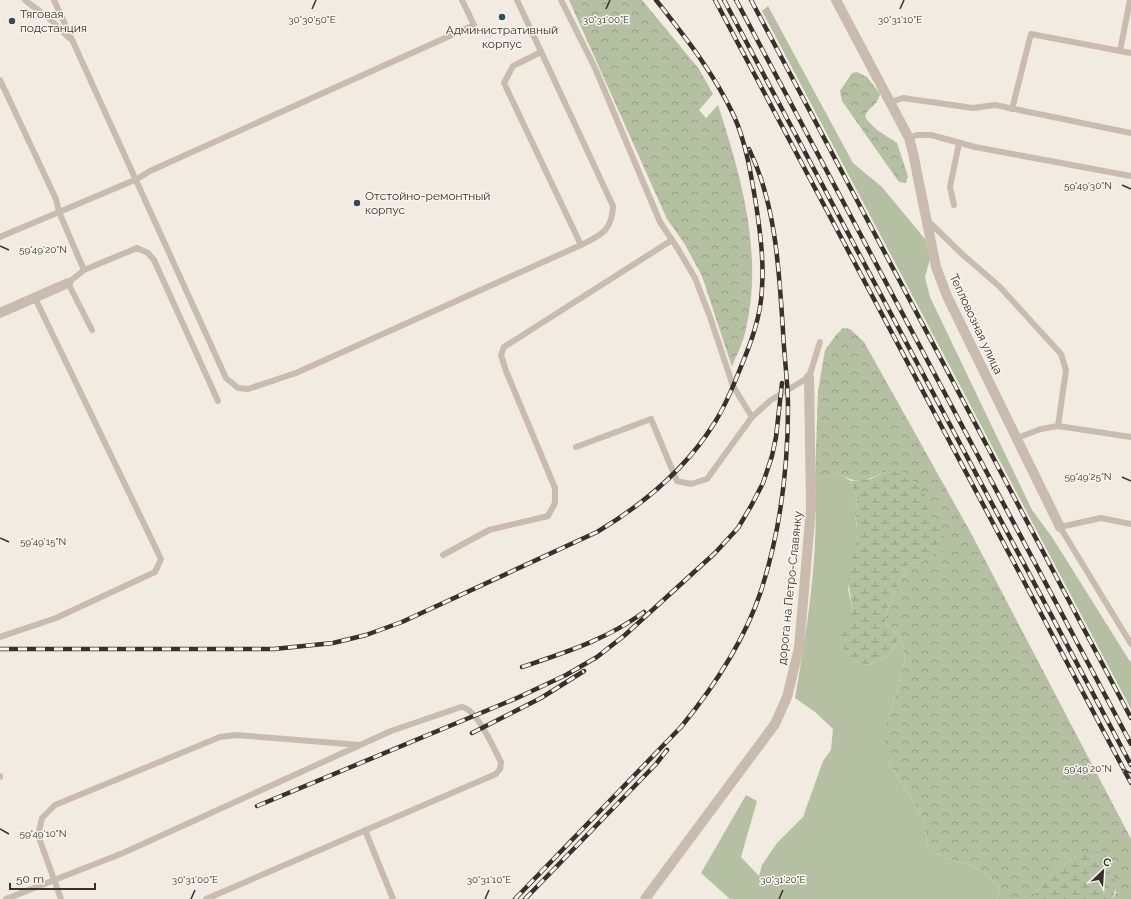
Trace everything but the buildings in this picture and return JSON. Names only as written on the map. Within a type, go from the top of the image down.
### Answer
[{"type":"street","name":"Тепловозная улица","points":[[836,0],[909,138],[936,267],[946,296],[1060,527]]},
{"type":"street","points":[[0,313],[68,283]]},
{"type":"street","name":"дорога на Петро-Славянку","points":[[644,899],[775,724],[787,697],[799,648],[811,508],[809,377]]},
{"type":"lane","points":[[25,0],[51,20],[73,43]]},
{"type":"lane","points":[[54,0],[137,179],[226,378],[238,388],[248,389],[296,373],[581,245],[600,236],[609,227],[613,218],[613,206],[517,0]]},
{"type":"lane","points":[[0,237],[137,179],[142,174],[474,25],[462,0]]},
{"type":"lane","points":[[561,0],[595,68],[660,222],[695,278],[710,317],[733,386],[752,418]]},
{"type":"lane","points":[[1120,51],[1130,0]]},
{"type":"lane","points":[[1012,109],[1031,34],[1131,53]]},
{"type":"lane","points":[[541,52],[513,66],[504,83],[581,245]]},
{"type":"lane","points":[[0,80],[56,199],[59,212],[84,270]]},
{"type":"lane","points":[[891,102],[903,98],[910,98],[974,108],[995,105],[1131,133]]},
{"type":"lane","points":[[909,138],[924,134],[960,143],[1131,176]]},
{"type":"lane","points":[[954,205],[950,187],[960,143]]},
{"type":"lane","points":[[926,219],[962,254],[999,286],[1061,354],[1066,370],[1058,426]]},
{"type":"lane","points":[[443,555],[489,530],[548,516],[555,503],[555,488],[501,355],[504,347],[672,240]]},
{"type":"lane","points":[[92,330],[68,283],[84,270],[137,248],[148,253],[154,260],[164,280],[218,401]]},
{"type":"lane","points":[[0,637],[56,618],[155,572],[161,559],[35,298]]},
{"type":"lane","points":[[576,447],[651,419],[677,481],[691,484],[707,479],[752,418],[771,400],[809,377],[820,342]]},
{"type":"lane","points":[[1017,438],[1041,429],[1058,426],[1131,437]]},
{"type":"lane","points":[[1060,527],[1102,518],[1131,524]]},
{"type":"lane","name":"Тепловозная улица","points":[[1060,527],[1131,644]]},
{"type":"lane","points":[[6,899],[123,853],[391,731],[464,707],[475,716],[501,762],[500,769],[496,774],[206,899]]},
{"type":"lane","points":[[60,899],[38,835],[42,818],[55,805],[220,737],[236,735],[360,745]]},
{"type":"lane","points":[[365,830],[393,899]]},
{"type":"green space","points":[[569,0],[642,0],[699,69],[713,94],[699,110],[706,118],[718,105],[742,189],[748,218],[751,247],[752,275],[750,304],[744,337],[732,367],[702,276],[684,243],[667,219]]},
{"type":"green space","points":[[768,6],[853,163],[882,187],[925,239],[930,259],[925,277],[930,297],[1032,510],[1052,537],[1131,663],[1131,709],[762,11]]},
{"type":"green space","points":[[857,72],[867,77],[880,94],[877,102],[865,116],[877,130],[897,143],[908,176],[906,183],[899,182],[842,101],[840,91],[852,73]]},
{"type":"green space","points":[[843,328],[850,329],[864,342],[972,535],[1131,839],[1131,899],[1112,899],[1116,893],[1112,872],[1077,856],[1053,872],[1031,899],[997,899],[1000,889],[987,874],[968,864],[948,859],[928,849],[923,817],[889,763],[884,738],[889,714],[897,691],[905,659],[901,637],[885,623],[888,607],[908,565],[938,556],[948,545],[938,526],[887,471],[862,480],[851,479],[838,473],[815,479],[818,391],[825,350]]},
{"type":"green space","points":[[887,471],[906,472],[925,495],[948,545],[938,556],[908,565],[888,607],[885,623],[901,637],[887,657],[867,665],[856,662],[845,651],[837,639],[853,610],[847,577],[858,535],[855,513],[857,502],[851,481],[871,479]]},
{"type":"green space","points":[[838,473],[851,481],[857,502],[855,514],[858,535],[848,589],[853,610],[843,630],[845,651],[856,662],[867,665],[887,657],[901,637],[905,659],[897,691],[889,714],[889,763],[923,817],[928,849],[948,859],[968,864],[987,874],[1000,889],[997,899],[730,899],[701,873],[746,795],[757,801],[741,857],[759,876],[762,865],[777,843],[803,817],[823,761],[831,750],[833,729],[815,712],[795,698],[808,616],[814,561],[816,506],[815,479]]},
{"type":"green space","points":[[1101,851],[1105,855],[1114,874],[1115,887],[1112,899],[1031,899],[1053,872],[1077,856]]},
{"type":"railway","points":[[0,649],[274,649],[333,643],[366,635],[402,622],[597,532],[631,510],[663,484],[704,439],[729,396],[752,339],[760,309],[762,256],[750,170],[742,137],[734,116],[708,70],[656,0]]},
{"type":"railway","points":[[715,0],[1131,783]]},
{"type":"railway","points":[[724,0],[1131,765]]},
{"type":"railway","points":[[736,0],[1131,744]]},
{"type":"railway","points":[[751,0],[1131,718]]},
{"type":"railway","points":[[515,899],[681,727],[693,712],[705,696],[737,645],[754,609],[768,569],[782,500],[788,430],[788,398],[780,284],[775,238],[765,192],[749,149]]},
{"type":"railway","points":[[257,806],[517,698],[566,675],[597,657],[625,635],[715,553],[738,528],[763,483],[772,456],[776,437],[782,383]]},
{"type":"railway","points":[[522,667],[600,638],[630,622],[644,612]]},
{"type":"railway","points":[[472,733],[541,698],[584,671]]},
{"type":"railway","points":[[525,899],[656,764],[667,750]]},
{"type":"place","name":"Административный корпус","points":[[502,17]]},
{"type":"place","name":"Тяговая подстанция","points":[[12,21]]},
{"type":"place","name":"Отстойно-ремонтный корпус","points":[[357,203]]}]
